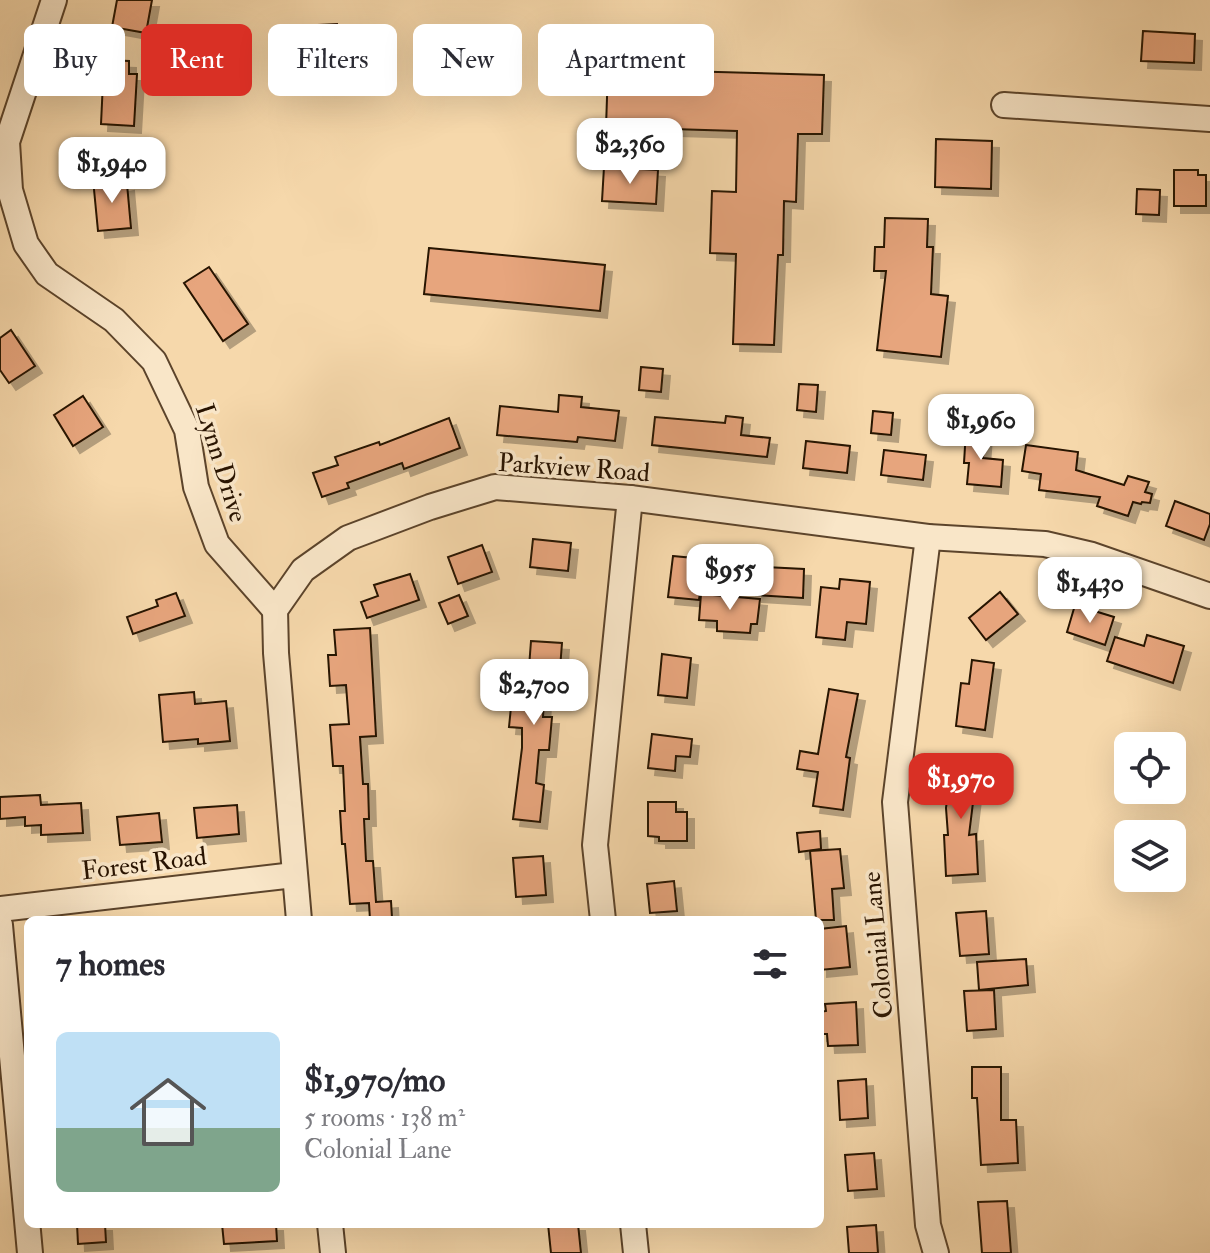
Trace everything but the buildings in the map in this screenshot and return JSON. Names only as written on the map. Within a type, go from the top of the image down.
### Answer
[{"type":"street","name":"Lynn Drive","points":[[54,0],[7,142],[10,190],[26,244],[47,274],[114,320],[154,361],[187,430],[196,487],[217,544],[275,610]]},
{"type":"street","points":[[1004,105],[1210,119]]},
{"type":"street","name":"Parkview Road","points":[[275,610],[303,570],[348,538],[430,507],[495,487],[630,498],[928,537],[1045,544],[1092,555],[1210,596]]},
{"type":"street","points":[[603,916],[595,845],[630,498]]},
{"type":"street","name":"Colonial Lane","points":[[928,537],[895,802],[928,1225],[936,1253]]},
{"type":"street","points":[[275,610],[299,916]]},
{"type":"street","name":"Forest Road","points":[[0,909],[294,875]]},
{"type":"street","points":[[0,925],[24,1187]]},
{"type":"street","points":[[28,1228],[30,1253]]},
{"type":"street","points":[[330,1228],[333,1253]]},
{"type":"street","points":[[633,1228],[636,1253]]}]
